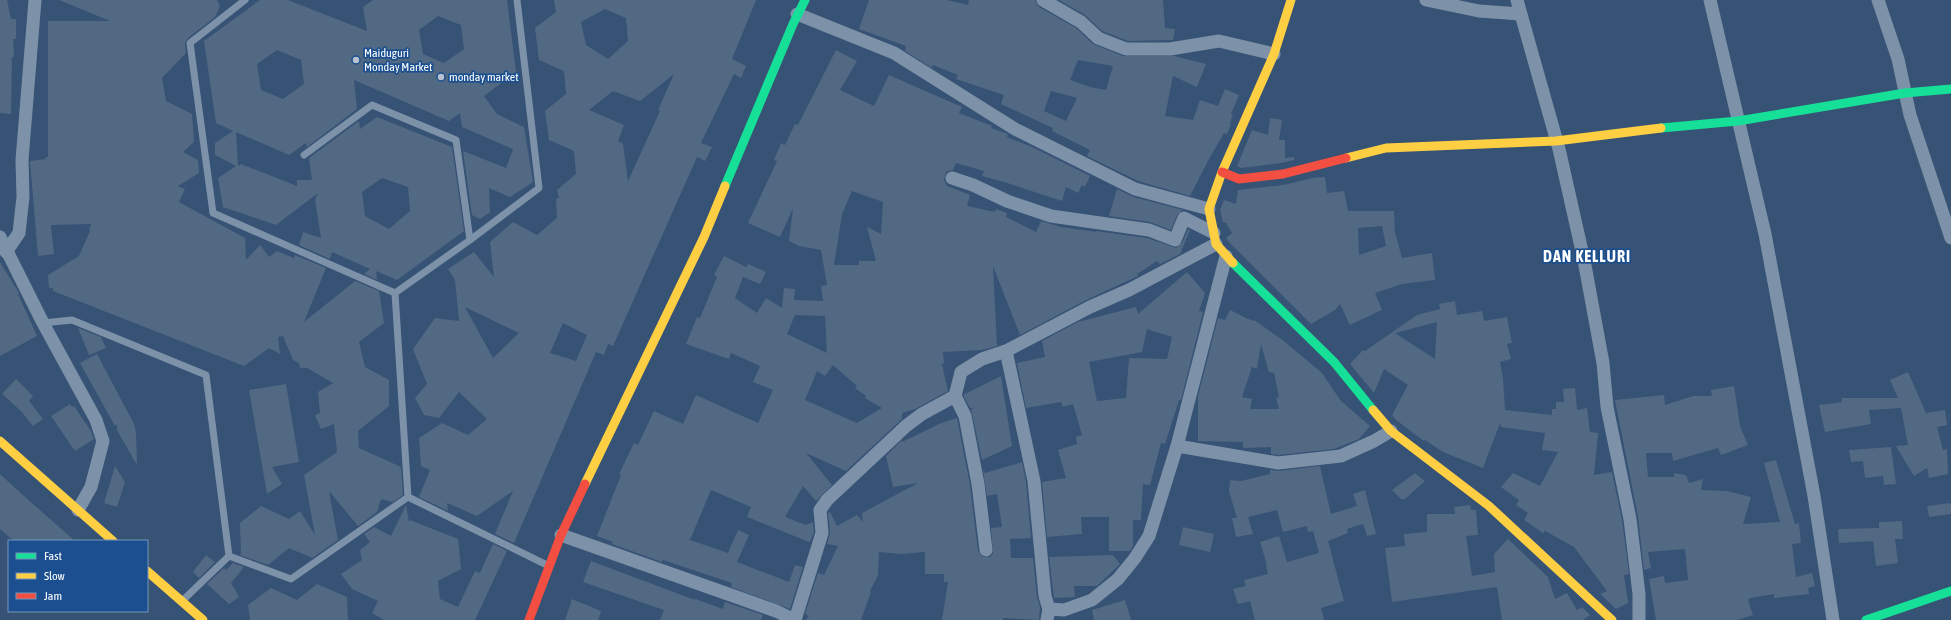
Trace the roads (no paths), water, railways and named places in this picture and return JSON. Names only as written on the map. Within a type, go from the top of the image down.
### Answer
[{"type":"street","points":[[6,252],[19,233],[23,204],[23,144],[35,0]]},
{"type":"street","points":[[795,19],[796,0]]},
{"type":"street","points":[[529,620],[561,535],[704,237],[795,19],[805,0]]},
{"type":"street","points":[[1043,0],[1081,22],[1098,38],[1126,49],[1170,49],[1219,42],[1274,54]]},
{"type":"street","points":[[1291,0],[1274,54],[1222,172],[1209,209],[1215,238],[1226,256],[1334,362],[1391,431],[1489,506],[1612,620]]},
{"type":"street","points":[[1426,0],[1480,11],[1520,14]]},
{"type":"street","points":[[1517,0],[1556,141],[1584,260],[1603,363],[1607,408],[1630,519],[1639,594],[1639,620]]},
{"type":"street","points":[[1710,0],[1765,234],[1814,496],[1832,620]]},
{"type":"street","points":[[1878,0],[1898,58],[1910,115],[1951,238]]},
{"type":"street","points":[[795,19],[894,53],[1015,129],[1135,189],[1209,209]]},
{"type":"street","points":[[1222,172],[1239,179],[1283,174],[1386,148],[1556,141],[1630,131],[1738,121],[1905,93],[1951,89]]},
{"type":"street","points":[[952,178],[973,184],[1007,200],[1051,216],[1149,230],[1174,240],[1184,218],[1215,238]]},
{"type":"street","points":[[0,237],[6,252],[43,323],[96,420],[103,441],[91,487],[78,510]]},
{"type":"street","points":[[986,550],[978,484],[965,416],[955,396],[961,372],[982,359],[1006,351],[1090,307],[1129,290],[1215,238]]},
{"type":"street","points":[[1006,351],[1034,481],[1048,615],[1092,600],[1118,579],[1135,558],[1149,536],[1178,446],[1226,256]]},
{"type":"street","points":[[561,535],[776,611],[795,620],[822,533],[820,510],[827,500],[906,426],[922,414],[955,396]]},
{"type":"street","points":[[1178,446],[1278,463],[1341,456],[1374,441],[1391,431]]},
{"type":"street","points":[[0,441],[112,540]]},
{"type":"street","points":[[148,572],[203,620]]},
{"type":"street","points":[[1866,620],[1951,591]]},
{"type":"lane","points":[[245,0],[190,43],[213,213],[395,293]]},
{"type":"lane","points":[[395,293],[470,240],[539,188],[517,0]]},
{"type":"lane","points":[[304,156],[372,105],[456,140],[470,240]]},
{"type":"lane","points":[[395,293],[408,497]]},
{"type":"lane","points":[[43,323],[72,320],[206,375],[229,556]]},
{"type":"lane","points":[[229,556],[291,578],[408,497]]},
{"type":"lane","points":[[408,497],[549,566]]},
{"type":"lane","points":[[182,601],[229,556]]},
{"type":"place","name":"Maiduguri Monday Market","points":[[356,60]]},
{"type":"place","name":"monday market","points":[[441,77]]},
{"type":"district","name":"DAN KELLURI","points":[[1587,256]]}]
